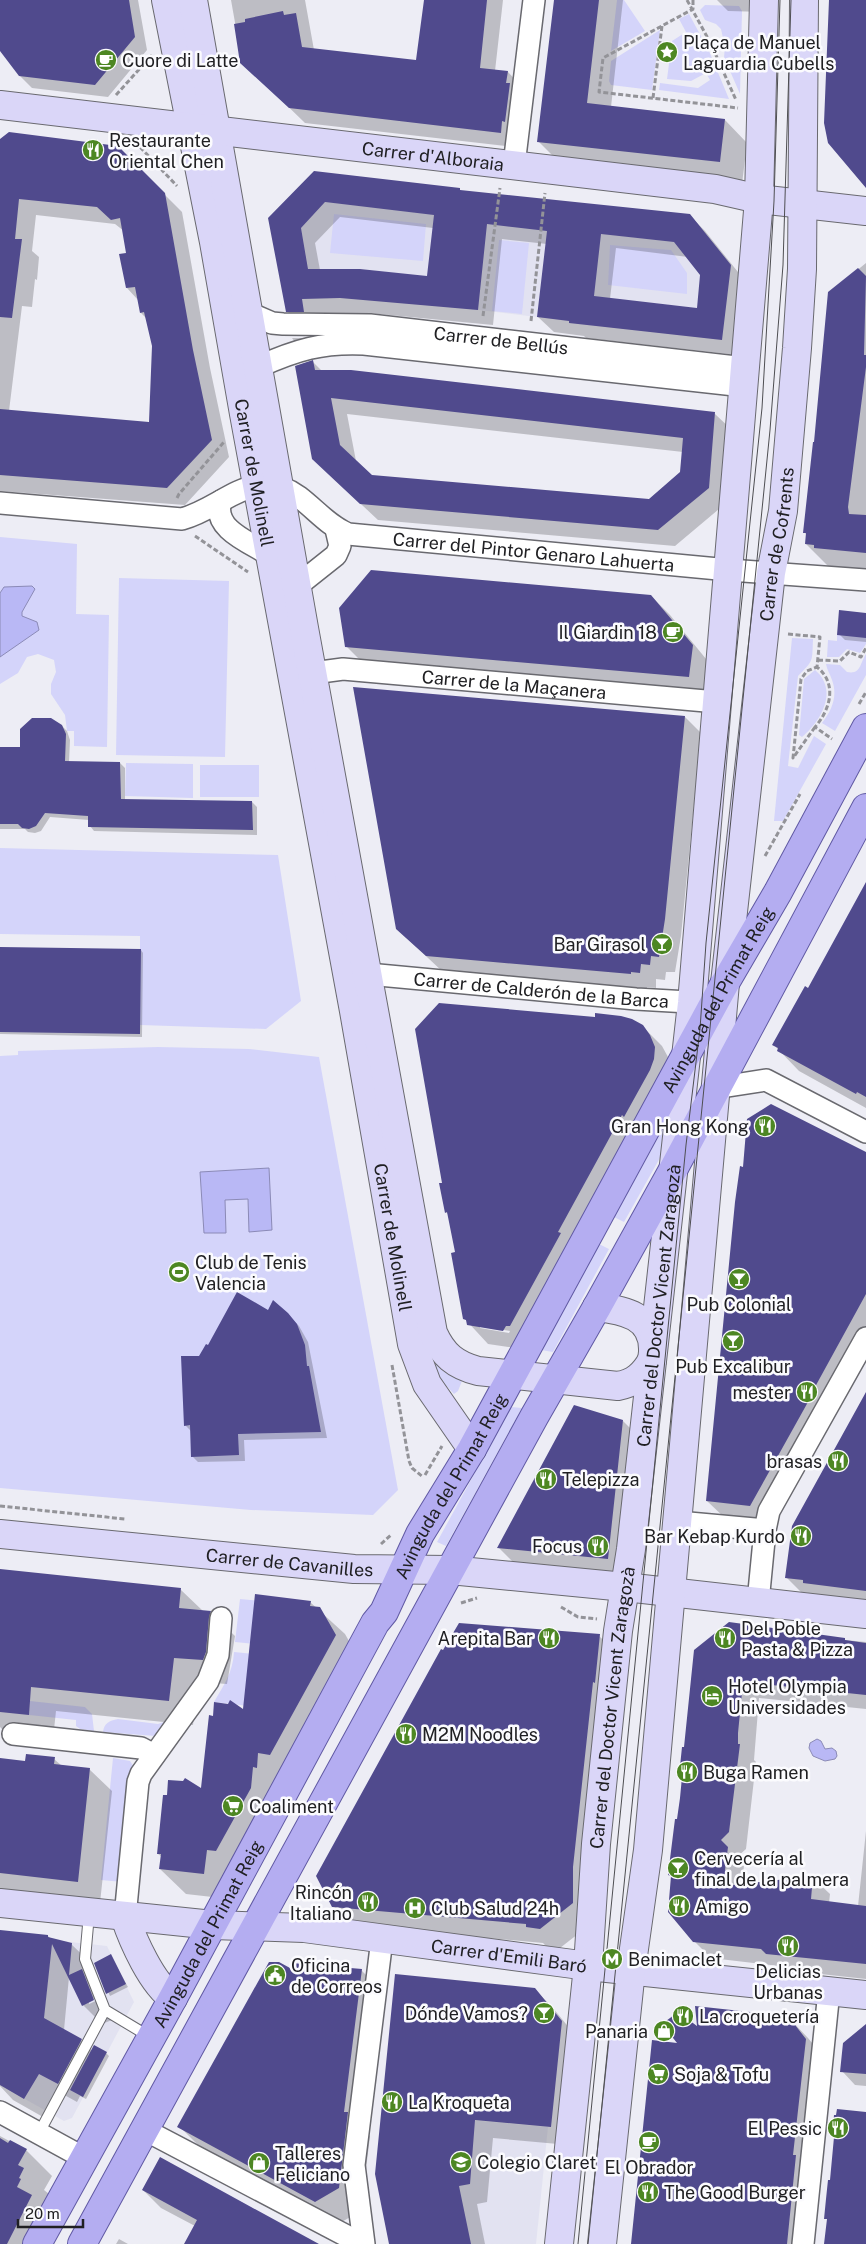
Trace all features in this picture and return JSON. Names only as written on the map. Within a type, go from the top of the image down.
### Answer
[{"type":"main road","name":"Avinguda del Primat Reig","points":[[37,2244],[173,1998],[375,1624],[384,1612],[420,1534],[472,1448],[686,1053],[710,996],[778,892],[866,728]]},
{"type":"main road","points":[[82,2244],[450,1570],[674,1168],[866,808]]},
{"type":"main road","points":[[145,2130],[144,2090],[176,2023],[177,2011],[173,1998]]},
{"type":"street","name":"Carrer de Molinell","points":[[166,0],[204,130],[249,313],[258,367],[269,485],[270,554],[433,1334],[446,1356],[457,1364],[478,1371],[618,1386],[628,1384],[645,1372],[652,1355]]},
{"type":"street","name":"Carrer de Molinell","points":[[193,0],[214,242],[269,485],[297,586],[313,673],[352,943],[368,974],[364,1009],[412,1344],[427,1384],[472,1448]]},
{"type":"street","points":[[507,176],[534,0]]},
{"type":"street","name":"Carrer de Cofrents","points":[[715,1088],[710,996],[717,702],[759,199],[764,0]]},
{"type":"street","name":"Carrer de Cofrents","points":[[710,996],[771,573],[782,511],[797,348],[802,269],[804,0]]},
{"type":"street","name":"Carrer d'Alboraia","points":[[0,105],[204,130],[507,176],[715,189],[759,199],[866,211]]},
{"type":"street","name":"Carrer de Bellús","points":[[249,313],[272,322],[329,333],[389,327],[671,369],[744,377]]},
{"type":"street","name":"Carrer de Bellús","points":[[258,367],[303,349],[329,333]]},
{"type":"street","points":[[0,504],[182,519],[199,514],[241,490],[269,485]]},
{"type":"street","name":"Carrer del Pintor Genaro Lahuerta","points":[[269,485],[300,497],[336,529],[348,534],[729,570],[866,580]]},
{"type":"street","points":[[221,501],[219,508],[220,518],[224,526],[270,554]]},
{"type":"street","points":[[297,586],[336,556],[340,546],[336,529]]},
{"type":"street","name":"Carrer de la Maçanera","points":[[313,673],[343,669],[717,702]]},
{"type":"street","name":"Carrer de Calderón de la Barca","points":[[368,974],[710,996]]},
{"type":"street","name":"Carrer del Doctor Vicent Zaragozà","points":[[559,2244],[588,1966],[596,1844],[686,1053]]},
{"type":"street","points":[[715,1088],[766,1080],[866,1132]]},
{"type":"street","name":"Carrer del Doctor Vicent Zaragozà","points":[[602,2244],[631,1970],[648,1850],[715,1088]]},
{"type":"street","points":[[597,1307],[624,1311],[637,1317],[648,1329],[653,1342],[652,1355]]},
{"type":"street","points":[[758,1602],[764,1530],[769,1511],[866,1338]]},
{"type":"street","points":[[678,1522],[764,1530]]},
{"type":"street","name":"Carrer de Cavanilles","points":[[0,1534],[345,1568],[450,1570],[625,1587],[866,1614]]},
{"type":"street","points":[[173,1998],[164,1992],[158,1984],[129,1929],[126,1917],[138,1782],[154,1755],[211,1675],[218,1655],[221,1618]]},
{"type":"street","points":[[13,1734],[141,1748],[154,1755]]},
{"type":"street","name":"Carrer d'Emili Baró","points":[[0,1903],[126,1917],[213,1924],[304,1928],[588,1966],[866,1995]]},
{"type":"street","points":[[363,2244],[354,2165],[382,1939]]},
{"type":"street","points":[[803,2244],[829,1992]]},
{"type":"street","points":[[0,2112],[84,2158]]},
{"type":"street","points":[[145,2130],[363,2244]]},
{"type":"lane","points":[[89,1913],[85,1959],[105,2010],[151,2037]]},
{"type":"lane","points":[[39,2133],[105,2010]]},
{"type":"path","points":[[687,0],[724,73],[742,117]]},
{"type":"path","points":[[693,0],[693,9]]},
{"type":"path","points":[[693,9],[603,58],[600,92],[739,108]]},
{"type":"path","points":[[653,98],[662,26]]},
{"type":"path","points":[[112,98],[153,54],[154,47]]},
{"type":"path","points":[[137,144],[179,189]]},
{"type":"path","points":[[483,316],[507,176]]},
{"type":"path","points":[[531,321],[545,193]]},
{"type":"path","points":[[176,501],[178,494],[224,444],[225,438]]},
{"type":"path","points":[[193,534],[243,569],[250,578]]},
{"type":"path","points":[[782,633],[820,636],[818,667],[822,671],[830,693],[829,706],[826,713],[793,758],[801,679],[807,671],[818,667]]},
{"type":"path","points":[[818,660],[840,661],[849,652],[854,652],[861,657],[866,648]]},
{"type":"path","points":[[815,727],[833,738],[828,746]]},
{"type":"path","points":[[762,860],[804,787]]},
{"type":"path","points":[[409,1461],[412,1468],[424,1478]]},
{"type":"path","points":[[458,1604],[480,1597]]},
{"type":"path","points":[[561,1606],[578,1617],[620,1620]]},
{"type":"shaded area","points":[[617,0],[624,0],[645,31],[611,51]]},
{"type":"shaded area","points":[[705,5],[739,6],[742,11],[740,94],[724,57],[725,47],[721,29],[716,24],[705,20],[700,10]]},
{"type":"shaded area","points":[[689,14],[709,51],[729,99],[659,90],[660,83],[698,88],[710,80],[706,73],[691,81],[667,79],[672,41],[686,32],[679,19]]},
{"type":"shaded area","points":[[660,30],[652,90],[611,85],[609,81],[611,61]]},
{"type":"shaded area","points":[[325,202],[674,242],[700,275],[697,308],[572,294],[569,321],[446,306],[446,279],[360,269],[320,269],[311,284],[301,228]]},
{"type":"shaded area","points":[[334,214],[426,224],[423,261],[330,253]]},
{"type":"shaded area","points":[[499,240],[529,243],[522,314],[492,311]]},
{"type":"shaded area","points":[[610,245],[671,250],[687,273],[687,294],[608,285]]},
{"type":"shaded area","points":[[0,537],[77,544],[76,614],[109,615],[107,747],[74,746],[74,731],[67,731],[65,715],[51,694],[51,684],[56,672],[54,660],[38,654],[27,657],[18,673],[0,684]]},
{"type":"shaded area","points":[[119,578],[229,581],[225,757],[116,755]]},
{"type":"shaded area","points":[[32,586],[35,589],[22,612],[22,616],[37,622],[39,630],[0,657],[0,593],[4,587]]},
{"type":"shaded area","points":[[866,633],[866,644],[860,653],[847,649],[839,657],[827,657],[828,640],[837,641],[837,635]]},
{"type":"shaded area","points":[[792,638],[813,639],[811,660],[798,676],[788,766],[798,768],[814,736],[826,744],[783,821],[774,821]]},
{"type":"shaded area","points":[[866,654],[866,675],[835,731],[822,723],[829,713],[834,697],[834,686],[826,664],[840,665],[847,672],[855,672],[860,668]]},
{"type":"shaded area","points":[[815,670],[822,678],[826,687],[825,705],[815,723],[802,737],[799,735],[804,679]]},
{"type":"shaded area","points":[[126,763],[193,764],[193,798],[125,796]]},
{"type":"shaded area","points":[[200,765],[259,765],[259,797],[200,797]]},
{"type":"shaded area","points":[[0,848],[278,855],[301,1001],[266,1029],[140,1025],[140,936],[0,934]]},
{"type":"shaded area","name":"Club de Tenis Valencia","points":[[158,1047],[249,1049],[319,1057],[398,1490],[373,1515],[251,1510],[0,1488],[0,1056],[18,1055],[18,1051]]},
{"type":"shaded area","points":[[669,1118],[670,1140],[624,1222],[614,1217]]},
{"type":"shaded area","points":[[269,1168],[272,1230],[249,1232],[248,1199],[225,1200],[226,1233],[204,1233],[200,1172]]},
{"type":"shaded area","points":[[599,1244],[609,1249],[553,1352],[541,1350]]},
{"type":"shaded area","points":[[428,1350],[441,1369],[462,1381],[458,1391],[454,1394],[438,1377]]},
{"type":"shaded area","points":[[511,1407],[522,1408],[446,1546],[437,1542]]},
{"type":"shaded area","points":[[240,1599],[260,1601],[255,1644],[235,1642]]},
{"type":"shaded area","points":[[234,1652],[254,1654],[249,1706],[214,1702],[230,1672]]},
{"type":"shaded area","points":[[30,1701],[85,1707],[92,1714],[94,1731],[80,1729],[76,1726],[76,1720],[29,1715]]},
{"type":"shaded area","points":[[118,1719],[158,1724],[170,1720],[156,1736],[103,1732],[108,1723]]},
{"type":"shaded area","points":[[817,1739],[821,1741],[825,1749],[832,1748],[836,1751],[837,1756],[835,1759],[825,1761],[813,1756],[809,1748],[810,1743]]},
{"type":"shaded area","points":[[113,1758],[130,1761],[134,1767],[123,1882],[101,1880]]},
{"type":"shaded area","points":[[52,1940],[107,1946],[134,2002],[72,2118],[64,2121],[0,2085],[0,2020],[43,2024]]},
{"type":"shaded area","name":"Colegio Claret","points":[[436,2117],[548,2127],[536,2244],[389,2244]]},
{"type":"building","points":[[0,0],[129,0],[135,37],[95,85],[19,76],[0,51]]},
{"type":"building","points":[[424,0],[487,0],[480,68],[508,71],[506,83],[510,83],[505,122],[502,121],[501,133],[289,108],[240,63],[234,24],[245,22],[245,19],[283,11],[284,15],[296,13],[302,47],[416,60]]},
{"type":"building","points":[[554,0],[599,0],[587,103],[725,119],[720,162],[537,142]]},
{"type":"building","points":[[829,0],[866,0],[866,188],[828,143],[824,123]]},
{"type":"building","points":[[9,132],[118,146],[165,193],[193,350],[212,440],[167,488],[0,475],[0,409],[149,422],[152,346],[144,312],[140,313],[135,287],[126,288],[119,254],[126,253],[120,218],[111,220],[97,207],[19,199],[15,239],[22,239],[12,318],[0,317],[0,139]]},
{"type":"building","points":[[314,171],[460,188],[460,190],[690,214],[731,265],[722,340],[569,323],[569,321],[537,317],[547,231],[487,224],[478,310],[340,298],[302,299],[304,312],[286,312],[268,218]],"holes":[[[325,202],[434,215],[427,276],[360,269],[308,269],[301,228]],[[601,234],[674,242],[700,275],[697,308],[594,296]]]},
{"type":"building","points":[[858,268],[866,276],[864,355],[866,355],[866,367],[848,507],[849,514],[866,515],[866,553],[814,548],[814,545],[805,544],[806,533],[803,533],[814,442],[828,292]]},
{"type":"building","points":[[313,360],[315,370],[351,370],[715,412],[709,488],[658,530],[360,504],[312,459],[295,366]],"holes":[[[331,398],[683,438],[680,472],[649,499],[372,475],[340,445]]]},
{"type":"building","points":[[371,570],[651,595],[693,645],[689,677],[345,647],[339,608]]},
{"type":"building","points":[[839,610],[866,613],[866,638],[837,635]]},
{"type":"building","points":[[353,687],[685,716],[665,919],[659,957],[651,956],[650,965],[641,964],[640,973],[631,972],[631,974],[426,956],[396,929]]},
{"type":"building","points":[[32,718],[51,718],[62,725],[66,734],[65,761],[120,762],[121,799],[252,801],[253,830],[88,827],[88,816],[45,813],[36,826],[29,829],[22,828],[18,824],[0,824],[0,747],[20,747],[20,729]]},
{"type":"building","points":[[866,882],[866,1097],[857,1092],[856,1094],[777,1051],[778,1048],[772,1045],[805,986],[808,988]]},
{"type":"building","points":[[0,947],[141,949],[140,1034],[0,1032]]},
{"type":"building","points":[[439,1003],[595,1017],[595,1013],[621,1016],[643,1025],[655,1047],[654,1059],[650,1070],[624,1117],[622,1115],[558,1232],[561,1233],[510,1326],[506,1326],[503,1331],[467,1325],[466,1320],[463,1319],[451,1253],[455,1252],[439,1183],[442,1183],[415,1029]]},
{"type":"building","points":[[771,1104],[866,1152],[866,1294],[815,1387],[805,1400],[808,1402],[750,1506],[706,1501],[735,1202],[740,1166],[743,1167],[747,1119]]},
{"type":"building","points":[[237,1292],[268,1310],[273,1300],[297,1324],[305,1345],[307,1366],[309,1366],[321,1432],[238,1434],[239,1455],[191,1457],[190,1425],[184,1426],[181,1356],[199,1356],[206,1344],[208,1345]]},
{"type":"building","points":[[866,1392],[866,1591],[803,1583],[803,1580],[785,1578],[792,1526]]},
{"type":"building","points":[[574,1405],[623,1420],[608,1559],[497,1548]]},
{"type":"building","points":[[0,1569],[181,1588],[179,1608],[211,1611],[206,1652],[203,1660],[174,1658],[169,1701],[31,1687],[29,1715],[0,1712]]},
{"type":"building","points":[[255,1594],[311,1601],[310,1606],[320,1607],[336,1635],[270,1755],[258,1753],[257,1768],[253,1767],[251,1788],[216,1851],[207,1850],[204,1874],[159,1869],[161,1854],[157,1854],[163,1795],[167,1795],[168,1780],[183,1781],[185,1778],[201,1788],[209,1715],[213,1716],[214,1702],[228,1704],[230,1700],[243,1709]]},
{"type":"building","points":[[729,1622],[845,1638],[845,1640],[866,1643],[866,1695],[743,1682],[738,1733],[738,1744],[740,1744],[729,1832],[721,1840],[728,1847],[725,1870],[728,1870],[725,1886],[813,1876],[811,1899],[866,1906],[866,1964],[766,1954],[761,1949],[693,1942],[668,1912],[671,1876],[668,1875],[675,1819],[677,1819],[680,1798],[682,1777],[679,1776],[682,1747],[684,1747],[694,1650]]},
{"type":"building","points":[[459,1623],[600,1634],[573,1867],[573,1903],[540,1929],[526,1927],[526,1924],[332,1907],[316,1876],[441,1649],[443,1650]]},
{"type":"building","points":[[26,1754],[55,1757],[54,1764],[90,1768],[78,1882],[0,1873],[0,1758],[25,1761]]},
{"type":"building","points":[[0,1930],[48,1935],[48,1937],[72,1943],[69,1975],[82,1969],[94,2000],[82,2006],[52,1944],[44,2018],[82,2039],[58,2084],[39,2074],[24,2099],[0,2085]]},
{"type":"building","points":[[111,1954],[126,1984],[106,1994],[94,1963]]},
{"type":"building","points":[[269,1962],[279,1962],[290,1968],[292,1963],[362,1969],[344,2112],[348,2112],[339,2188],[315,2202],[177,2127]]},
{"type":"building","points":[[395,1974],[535,1988],[562,2021],[551,2127],[475,2120],[470,2184],[459,2186],[471,2244],[389,2244],[375,2174]]},
{"type":"building","points":[[695,2006],[788,2016],[806,2039],[793,2155],[796,2155],[787,2244],[631,2244],[652,2040],[677,2043],[662,2024],[678,2012],[697,2026]]},
{"type":"building","points":[[866,2024],[866,2074],[840,2072],[843,2043]]},
{"type":"building","points":[[94,2045],[107,2052],[83,2097],[70,2090]]},
{"type":"building","points":[[837,2109],[866,2112],[866,2244],[824,2244],[827,2219],[824,2219],[828,2180],[830,2180],[834,2115],[836,2115]]},
{"type":"building","points":[[0,2138],[8,2143],[10,2140],[27,2149],[18,2165],[24,2168],[17,2187],[32,2195],[7,2244],[0,2244]]},
{"type":"building","points":[[160,2157],[319,2244],[184,2244],[197,2220],[142,2190]]},
{"type":"tram line","points":[[578,2244],[686,1145],[700,1029],[706,943],[762,408],[774,201],[780,0]]},
{"type":"tram line","points":[[588,2244],[770,430],[783,265],[791,0]]},
{"type":"place","name":"Plaça de Manuel Laguardia Cubells","points":[[667,52]]},
{"type":"place","name":"Cuore di Latte","points":[[106,60]]},
{"type":"place","name":"Restaurante Oriental Chen","points":[[93,150]]},
{"type":"place","name":"Il Giardin 18","points":[[673,632]]},
{"type":"place","name":"Bar Girasol","points":[[662,944]]},
{"type":"place","name":"Gran Hong Kong","points":[[765,1126]]},
{"type":"place","name":"Club de Tenis Valencia","points":[[179,1272]]},
{"type":"place","name":"Pub Colonial","points":[[739,1279]]},
{"type":"place","name":"Pub Excalibur","points":[[733,1341]]},
{"type":"place","name":"mester","points":[[807,1392]]},
{"type":"place","name":"brasas","points":[[838,1461]]},
{"type":"place","name":"Telepizza","points":[[546,1479]]},
{"type":"place","name":"Bar Kebap Kurdo","points":[[801,1536]]},
{"type":"place","name":"Focus","points":[[598,1546]]},
{"type":"place","name":"Arepita Bar","points":[[549,1638]]},
{"type":"place","name":"Del Poble Pasta & Pizza","points":[[725,1638]]},
{"type":"place","name":"Hotel Olympia Universidades","points":[[712,1696]]},
{"type":"place","name":"M2M Noodles","points":[[406,1734]]},
{"type":"place","name":"Buga Ramen","points":[[687,1772]]},
{"type":"place","name":"Coaliment","points":[[233,1806]]},
{"type":"place","name":"Cervecería al final de la palmera","points":[[678,1868]]},
{"type":"place","name":"Rincón Italiano","points":[[368,1902]]},
{"type":"place","name":"Amigo","points":[[679,1906]]},
{"type":"place","name":"Club Salud 24h","points":[[415,1908]]},
{"type":"place","name":"Delicias Urbanas","points":[[788,1946]]},
{"type":"place","name":"Benimaclet","points":[[612,1959]]},
{"type":"place","name":"Oficina de Correos","points":[[275,1975]]},
{"type":"place","name":"Dónde Vamos?","points":[[544,2013]]},
{"type":"place","name":"La croquetería","points":[[683,2016]]},
{"type":"place","name":"Panaria","points":[[664,2031]]},
{"type":"place","name":"Soja & Tofu","points":[[658,2074]]},
{"type":"place","name":"La Kroqueta","points":[[392,2102]]},
{"type":"place","name":"El Pessic","points":[[838,2128]]},
{"type":"place","name":"El Obrador","points":[[649,2142]]},
{"type":"place","name":"Colegio Claret","points":[[461,2162]]},
{"type":"place","name":"Talleres Feliciano","points":[[259,2163]]},
{"type":"place","name":"The Good Burger","points":[[648,2192]]}]
